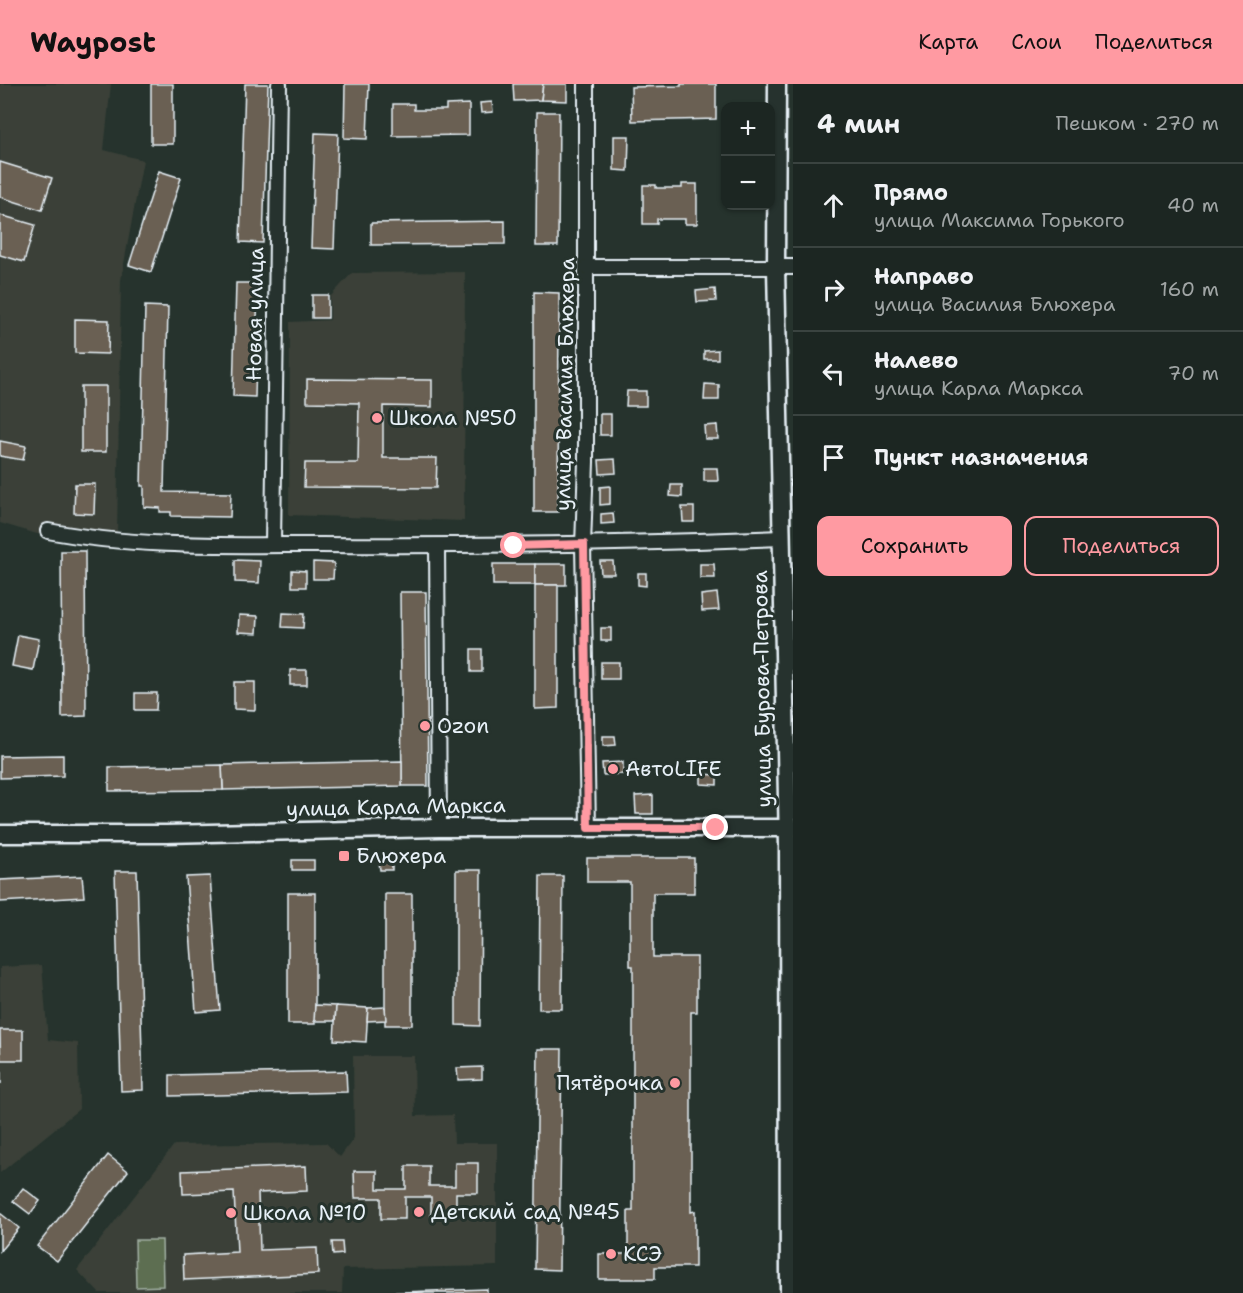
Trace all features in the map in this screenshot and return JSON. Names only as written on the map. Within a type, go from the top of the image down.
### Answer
[{"type":"main road","name":"улица Бурова-Петрова","points":[[777,84],[785,267],[782,538],[790,828],[789,1293]]},
{"type":"main road","name":"улица Карла Маркса","points":[[0,834],[166,834],[439,828],[790,828]]},
{"type":"street","name":"Новая улица","points":[[273,545],[279,84]]},
{"type":"street","name":"улица Василия Блюхера","points":[[586,84],[584,544],[588,828]]},
{"type":"street","points":[[587,267],[785,267]]},
{"type":"street","points":[[48,531],[123,541],[273,545],[584,544],[782,538]]},
{"type":"street","points":[[437,546],[439,828]]},
{"type":"shaded area","points":[[0,84],[111,84],[104,150],[143,160],[121,280],[117,536],[37,534],[0,523]]},
{"type":"shaded area","name":"Школа №50","points":[[465,272],[464,521],[289,515],[290,322],[330,320],[330,297],[352,273]]},
{"type":"shaded area","points":[[42,965],[48,1040],[78,1043],[79,1109],[0,1173],[0,967]]},
{"type":"shaded area","points":[[353,1056],[414,1056],[415,1116],[453,1115],[454,1143],[497,1143],[497,1266],[343,1269],[342,1293],[99,1293],[77,1270],[174,1145],[326,1143],[340,1157],[354,1138]]},
{"type":"green space","points":[[135,1240],[162,1240],[163,1286],[136,1287]]},
{"type":"building","points":[[151,84],[173,84],[173,144],[151,144]]},
{"type":"building","points":[[245,84],[268,84],[263,243],[240,242]]},
{"type":"building","points":[[345,84],[369,84],[367,139],[344,138]]},
{"type":"building","points":[[513,84],[543,84],[541,100],[514,101]]},
{"type":"building","points":[[543,84],[567,84],[567,101],[541,100]]},
{"type":"building","points":[[681,84],[716,84],[716,119],[632,121],[631,87],[681,86]]},
{"type":"building","points":[[492,102],[493,112],[481,113],[480,103]]},
{"type":"building","points":[[393,104],[414,104],[414,110],[446,110],[446,105],[469,104],[469,135],[393,136]]},
{"type":"building","points":[[537,112],[559,112],[558,246],[536,246]]},
{"type":"building","points":[[315,133],[338,134],[334,249],[311,248]]},
{"type":"building","points":[[614,136],[629,136],[628,171],[614,170]]},
{"type":"building","points":[[0,162],[52,178],[42,210],[0,197]]},
{"type":"building","points":[[159,171],[181,178],[151,272],[129,265]]},
{"type":"building","points":[[682,184],[697,184],[697,224],[685,224],[685,219],[657,219],[657,224],[643,224],[643,185],[656,185],[656,188],[682,188]]},
{"type":"building","points":[[0,215],[35,225],[24,262],[0,255]]},
{"type":"building","points":[[505,221],[505,244],[371,245],[371,223]]},
{"type":"building","points":[[236,283],[258,283],[255,397],[233,396]]},
{"type":"building","points":[[715,289],[716,301],[697,302],[696,291]]},
{"type":"building","points":[[534,292],[559,293],[558,512],[534,512]]},
{"type":"building","points":[[312,295],[328,295],[328,318],[312,318]]},
{"type":"building","points":[[145,306],[168,307],[164,492],[231,493],[230,517],[171,516],[171,512],[160,512],[160,508],[144,507],[144,486],[141,486]]},
{"type":"building","points":[[75,319],[109,320],[108,354],[75,353]]},
{"type":"building","points":[[718,350],[718,359],[704,359],[704,351]]},
{"type":"building","points":[[307,379],[432,380],[432,407],[383,406],[383,458],[437,458],[436,488],[304,487],[305,463],[358,463],[359,403],[307,402]]},
{"type":"building","points":[[705,384],[719,385],[719,400],[704,400]]},
{"type":"building","points":[[81,386],[106,386],[106,452],[81,452]]},
{"type":"building","points":[[627,391],[646,391],[646,406],[626,406]]},
{"type":"building","points":[[600,414],[611,414],[611,435],[600,435]]},
{"type":"building","points":[[717,425],[718,439],[705,439],[704,426]]},
{"type":"building","points":[[0,441],[26,446],[23,460],[0,456]]},
{"type":"building","points":[[615,459],[616,473],[600,474],[599,460]]},
{"type":"building","points":[[704,468],[717,468],[718,481],[704,481]]},
{"type":"building","points":[[75,484],[95,484],[94,514],[74,513]]},
{"type":"building","points":[[671,485],[682,485],[682,497],[670,496]]},
{"type":"building","points":[[610,486],[610,504],[600,505],[600,487]]},
{"type":"building","points":[[682,507],[694,507],[694,522],[683,522]]},
{"type":"building","points":[[613,513],[614,523],[601,524],[601,514]]},
{"type":"building","points":[[61,551],[85,551],[86,716],[62,717]]},
{"type":"building","points":[[235,560],[260,561],[259,583],[235,582]]},
{"type":"building","points":[[600,561],[613,561],[614,574],[601,574]]},
{"type":"building","points":[[313,562],[334,563],[333,579],[313,579]]},
{"type":"building","points":[[493,564],[535,564],[535,585],[493,585]]},
{"type":"building","points":[[535,564],[566,564],[566,585],[535,585]]},
{"type":"building","points":[[700,564],[714,564],[715,578],[700,578]]},
{"type":"building","points":[[292,570],[306,571],[306,587],[292,587]]},
{"type":"building","points":[[638,573],[646,573],[646,586],[638,585]]},
{"type":"building","points":[[535,585],[558,585],[558,708],[535,709]]},
{"type":"building","points":[[400,592],[426,592],[428,786],[402,786]]},
{"type":"building","points":[[717,593],[719,610],[702,611],[701,595]]},
{"type":"building","points":[[283,613],[304,614],[303,628],[282,627]]},
{"type":"building","points":[[239,615],[258,616],[257,633],[238,632]]},
{"type":"building","points":[[601,628],[611,628],[611,641],[601,641]]},
{"type":"building","points":[[18,635],[39,639],[33,670],[12,666]]},
{"type":"building","points":[[471,649],[482,649],[482,672],[471,672]]},
{"type":"building","points":[[601,662],[619,662],[619,679],[601,679]]},
{"type":"building","points":[[290,670],[307,670],[307,685],[290,685]]},
{"type":"building","points":[[234,682],[255,682],[255,710],[234,709]]},
{"type":"building","points":[[135,693],[157,693],[156,710],[135,710]]},
{"type":"building","points":[[603,736],[615,736],[616,745],[603,746]]},
{"type":"building","points":[[63,755],[63,776],[0,778],[0,756]]},
{"type":"building","points":[[402,761],[402,786],[223,790],[222,765]]},
{"type":"building","name":"АвтоLIFE","points":[[623,762],[623,774],[603,775],[602,763]]},
{"type":"building","points":[[222,765],[223,790],[109,791],[109,767]]},
{"type":"building","points":[[701,774],[717,775],[717,785],[701,784]]},
{"type":"building","points":[[653,795],[653,814],[636,814],[635,796]]},
{"type":"building","points":[[587,858],[694,858],[694,893],[653,893],[653,957],[697,957],[697,1012],[691,1012],[691,1212],[695,1211],[695,1267],[655,1267],[655,1279],[599,1279],[599,1254],[628,1254],[628,1211],[633,1211],[633,966],[630,966],[630,882],[587,882]]},
{"type":"building","points":[[292,860],[314,860],[314,870],[292,870]]},
{"type":"building","points":[[379,861],[392,861],[392,870],[380,870]]},
{"type":"building","points":[[456,870],[481,870],[480,1026],[456,1025]]},
{"type":"building","points":[[115,871],[137,871],[143,1090],[121,1091]]},
{"type":"building","points":[[82,876],[84,897],[0,902],[0,880]]},
{"type":"building","points":[[210,876],[220,1010],[196,1012],[186,877]]},
{"type":"building","points":[[540,876],[563,876],[562,1009],[539,1009]]},
{"type":"building","points":[[288,893],[315,893],[315,1024],[288,1024]]},
{"type":"building","points":[[385,894],[412,894],[412,1025],[385,1025]]},
{"type":"building","points":[[315,1005],[336,1006],[335,1021],[314,1021]]},
{"type":"building","points":[[336,1006],[368,1008],[366,1042],[334,1040]]},
{"type":"building","points":[[385,1007],[386,1020],[367,1021],[368,1008]]},
{"type":"building","points":[[0,1030],[23,1030],[23,1060],[1,1060],[1,1084]]},
{"type":"building","points":[[538,1049],[562,1049],[559,1270],[535,1269]]},
{"type":"building","points":[[482,1067],[482,1079],[458,1080],[457,1068]]},
{"type":"building","points":[[346,1071],[347,1092],[170,1096],[170,1075]]},
{"type":"building","points":[[108,1155],[128,1171],[57,1261],[37,1246]]},
{"type":"building","points":[[455,1163],[478,1163],[478,1193],[456,1193],[456,1217],[431,1217],[431,1197],[405,1197],[405,1219],[381,1219],[381,1198],[355,1198],[354,1171],[377,1171],[377,1189],[406,1189],[406,1166],[429,1166],[429,1186],[455,1186]]},
{"type":"building","points":[[306,1166],[307,1191],[258,1193],[260,1250],[317,1248],[318,1274],[184,1280],[183,1255],[237,1252],[234,1192],[183,1194],[182,1171]]},
{"type":"building","points":[[23,1188],[40,1201],[30,1214],[13,1201]]},
{"type":"building","points":[[0,1213],[19,1228],[0,1251]]},
{"type":"building","points":[[332,1242],[342,1242],[343,1254],[333,1255]]},
{"type":"building","points":[[487,1289],[487,1293],[373,1293]]},
{"type":"place","name":"Школа №50","points":[[377,418]]},
{"type":"place","name":"Ozon","points":[[425,726]]},
{"type":"place","name":"АвтоLIFE","points":[[613,769]]},
{"type":"place","name":"Блюхера","points":[[344,856]]},
{"type":"place","name":"Пятёрочка","points":[[675,1083]]},
{"type":"place","name":"Детский сад №45","points":[[419,1212]]},
{"type":"place","name":"Школа №10","points":[[231,1213]]},
{"type":"place","name":"КСЭ","points":[[611,1254]]},
{"type":"route","points":[[514,546],[584,544],[588,828],[716,828]]}]
